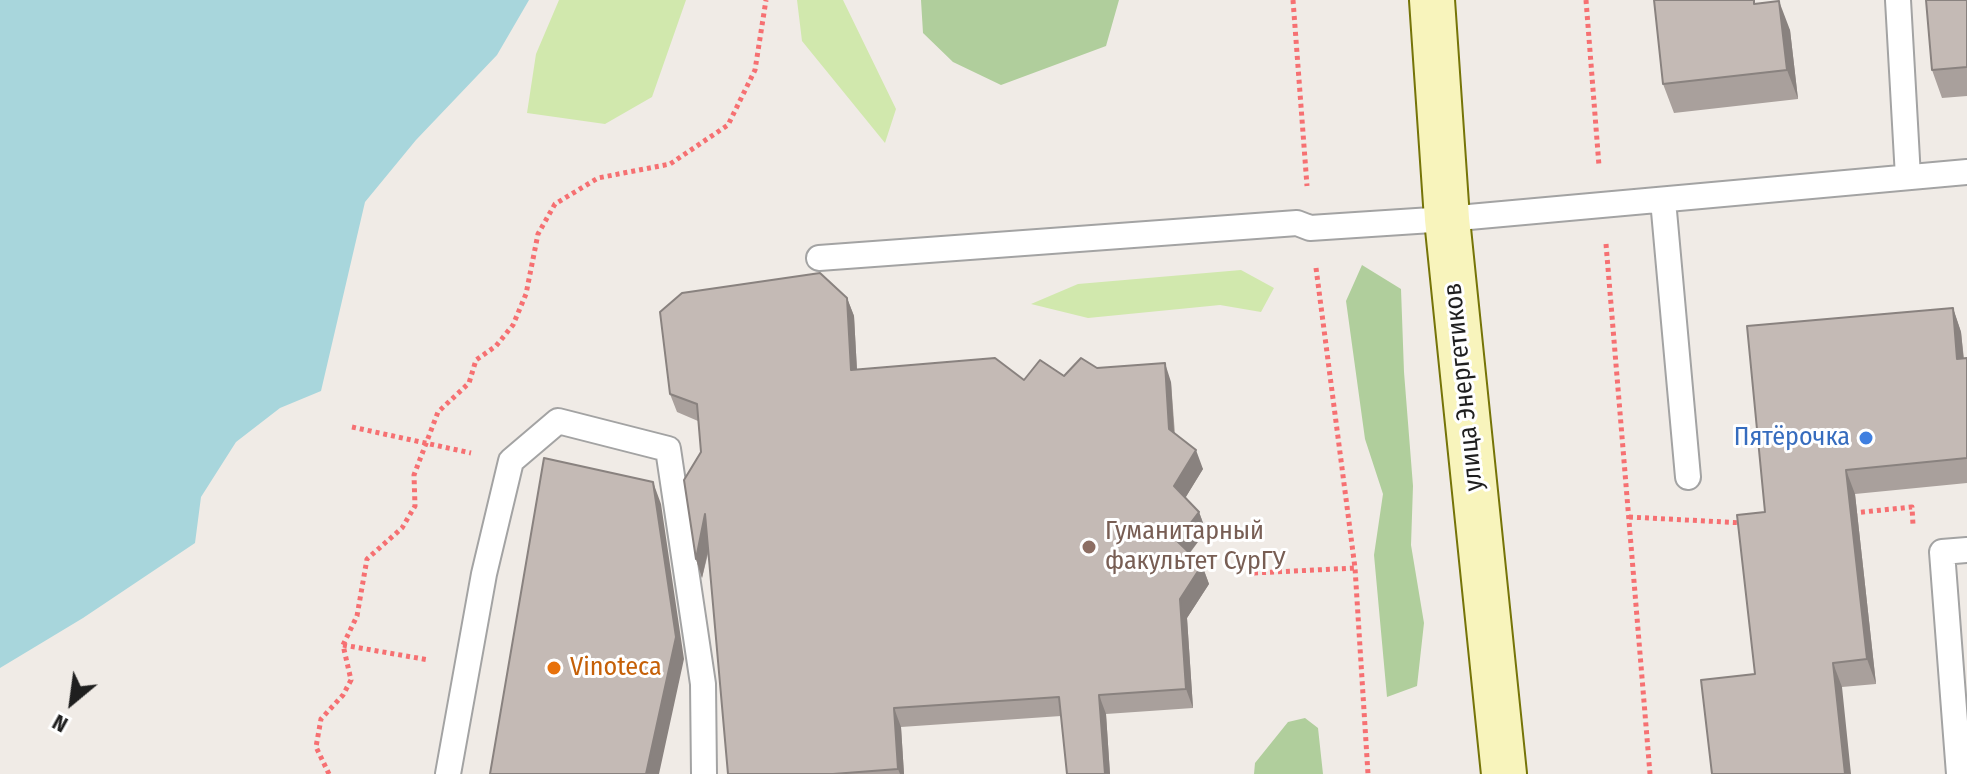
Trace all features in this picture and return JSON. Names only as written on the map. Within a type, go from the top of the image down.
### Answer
[{"type":"main road","name":"улица Энергетиков","points":[[1432,0],[1447,219],[1504,774]]},
{"type":"lane","points":[[1898,0],[1908,177]]},
{"type":"lane","points":[[819,258],[1297,223],[1310,228],[1447,219],[1967,172]]},
{"type":"lane","points":[[1663,200],[1688,477]]},
{"type":"lane","points":[[448,774],[484,574],[511,461],[558,421],[668,449],[703,684],[704,774]]},
{"type":"lane","points":[[1959,774],[1942,552],[1967,550]]},
{"type":"path","points":[[329,774],[316,747],[321,719],[343,695],[351,680],[343,645],[357,616],[367,559],[402,528],[415,506],[414,475],[438,412],[469,383],[476,360],[496,346],[513,325],[526,294],[538,234],[555,204],[598,178],[670,164],[728,125],[755,70],[766,0]]},
{"type":"path","points":[[1293,0],[1310,228],[1355,568],[1368,774]]},
{"type":"path","points":[[1586,0],[1650,774]]},
{"type":"path","points":[[352,427],[511,461]]},
{"type":"path","points":[[1838,514],[1912,507],[1914,538]]},
{"type":"path","points":[[1629,517],[1749,524]]},
{"type":"path","points":[[1254,573],[1355,568]]},
{"type":"path","points":[[343,645],[467,666]]},
{"type":"green space","points":[[559,0],[686,0],[652,97],[605,124],[527,113],[536,54]]},
{"type":"green space","points":[[797,0],[843,0],[896,109],[885,143],[802,41]]},
{"type":"green space","points":[[921,0],[1119,0],[1106,46],[1001,85],[953,62],[923,33]]},
{"type":"green space","points":[[1362,265],[1401,289],[1413,486],[1411,545],[1424,623],[1417,686],[1387,697],[1374,555],[1383,494],[1365,439],[1346,301]]},
{"type":"green space","points":[[1241,270],[1274,288],[1261,312],[1220,305],[1088,318],[1031,304],[1078,284]]},
{"type":"green space","points":[[1305,718],[1318,728],[1323,774],[1254,774],[1255,763],[1288,722]]},
{"type":"water","points":[[0,0],[529,0],[497,55],[416,140],[365,202],[321,391],[280,408],[236,442],[201,497],[195,543],[83,618],[0,668]]},
{"type":"building","points":[[1654,0],[1754,0],[1754,4],[1779,1],[1787,70],[1663,84]]},
{"type":"building","points":[[1926,0],[1967,0],[1967,67],[1932,70]]},
{"type":"building","points":[[820,273],[847,298],[851,370],[995,358],[1024,380],[1040,360],[1064,376],[1081,358],[1097,368],[1165,363],[1169,429],[1196,450],[1174,486],[1199,512],[1177,541],[1202,565],[1180,599],[1186,689],[1099,695],[1105,774],[1067,774],[1059,697],[894,708],[898,769],[833,774],[728,774],[705,514],[696,559],[684,480],[701,452],[697,404],[670,394],[660,312],[682,293]]},
{"type":"building","points":[[1953,308],[1957,359],[1967,358],[1967,458],[1846,470],[1867,659],[1833,663],[1845,774],[1712,774],[1701,680],[1755,674],[1737,515],[1765,512],[1747,326]]},
{"type":"building","points":[[544,458],[653,482],[676,637],[646,774],[490,774]]},
{"type":"place","name":"Пятёрочка","points":[[1866,438]]},
{"type":"place","name":"Гуманитарный факультет СурГУ","points":[[1089,547]]},
{"type":"place","name":"Vinoteca","points":[[554,668]]}]
